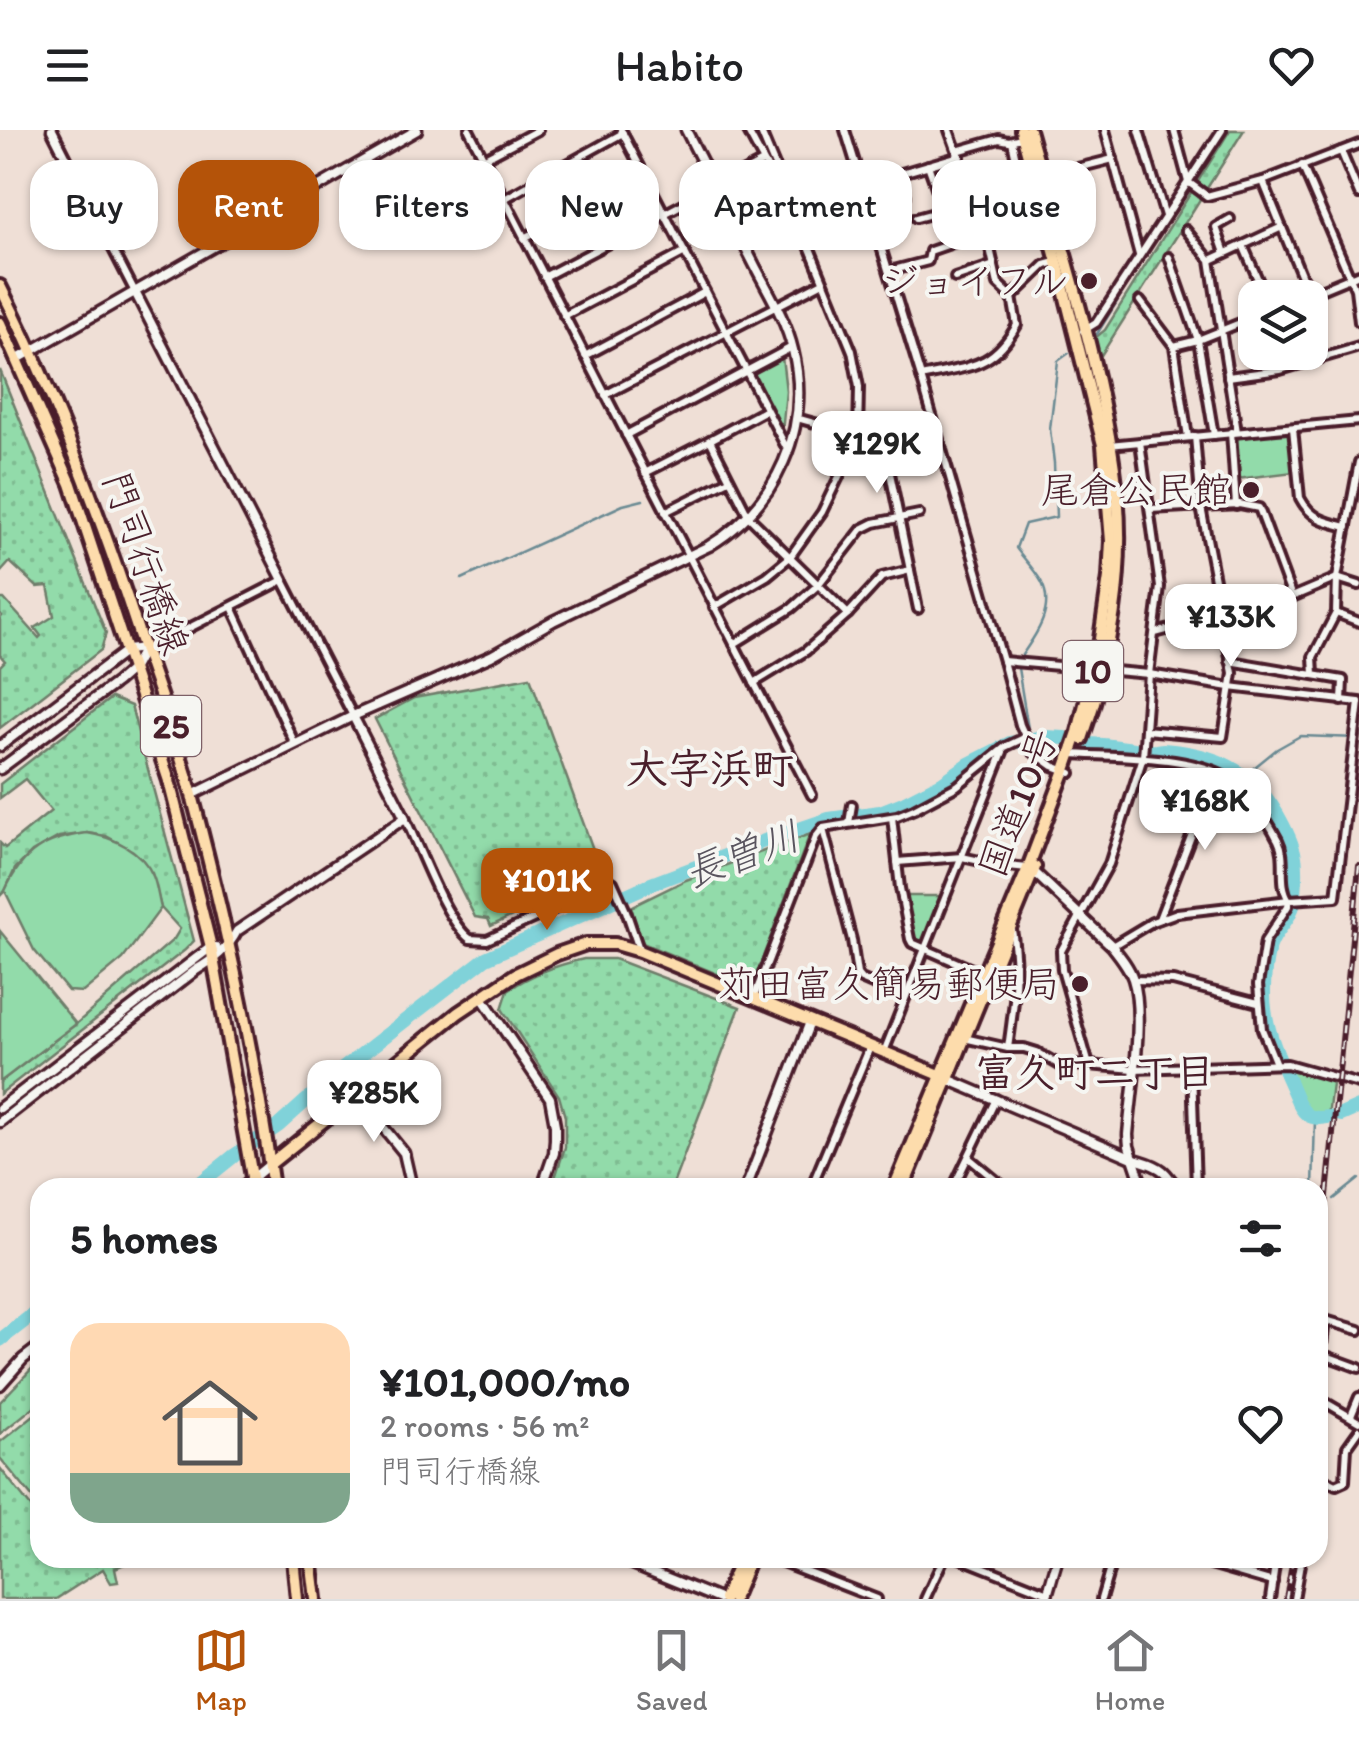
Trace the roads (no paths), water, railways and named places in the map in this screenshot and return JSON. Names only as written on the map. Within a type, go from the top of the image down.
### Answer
[{"type":"main road","name":"国道10号","points":[[1023,135],[1032,160]]},
{"type":"main road","name":"国道10号","points":[[960,1037],[1011,924],[1088,724],[1112,620],[1118,549],[1116,486],[1054,250]]},
{"type":"main road","name":"国道10号","points":[[1060,250],[1084,330],[1106,445]]},
{"type":"main road","name":"門司行橋線","points":[[0,286],[90,490],[192,795],[255,1069],[272,1178]]},
{"type":"main road","name":"門司行橋線","points":[[0,323],[71,484],[169,781],[211,947],[253,1178]]},
{"type":"main road","name":"国道10号","points":[[907,1178],[1008,910],[1030,870]]},
{"type":"main road","points":[[270,1164],[458,1012],[536,963],[572,948],[601,943],[639,950],[944,1077]]},
{"type":"main road","name":"国道10号","points":[[899,1178],[944,1077]]},
{"type":"main road","points":[[294,1568],[297,1599]]},
{"type":"main road","points":[[312,1568],[316,1599]]},
{"type":"main road","points":[[722,1599],[735,1568]]},
{"type":"main road","points":[[733,1599],[738,1568]]},
{"type":"street","points":[[52,130],[67,160]]},
{"type":"street","points":[[16,360],[417,130]]},
{"type":"street","points":[[469,130],[483,159],[538,130]]},
{"type":"street","points":[[686,130],[701,160]]},
{"type":"street","points":[[746,130],[762,160]]},
{"type":"street","points":[[760,130],[773,160]]},
{"type":"street","points":[[845,130],[855,160]]},
{"type":"street","points":[[949,130],[961,160]]},
{"type":"street","points":[[1105,130],[1139,256]]},
{"type":"street","points":[[1139,130],[1166,218]]},
{"type":"street","points":[[1174,130],[1188,182],[1207,196],[1359,144]]},
{"type":"street","points":[[1078,341],[1084,330],[1096,323],[1222,130]]},
{"type":"street","points":[[505,198],[622,132],[637,160]]},
{"type":"street","points":[[912,170],[999,139],[1023,135],[1023,160]]},
{"type":"street","points":[[1341,151],[1359,194]]},
{"type":"street","points":[[1096,163],[1113,159]]},
{"type":"street","points":[[928,166],[932,177]]},
{"type":"street","points":[[1302,166],[1355,289],[1359,322]]},
{"type":"street","points":[[1262,180],[1300,280]]},
{"type":"street","points":[[505,201],[812,795]]},
{"type":"street","points":[[659,203],[788,450]]},
{"type":"street","points":[[544,277],[679,207]]},
{"type":"street","points":[[916,218],[932,215]]},
{"type":"street","points":[[1226,253],[1216,227],[1230,218]]},
{"type":"street","points":[[1210,260],[1282,227]]},
{"type":"street","points":[[1186,230],[1210,260],[1234,432],[1236,504]]},
{"type":"street","points":[[1243,245],[1258,280]]},
{"type":"street","points":[[113,250],[458,926],[470,939],[487,940],[613,882],[639,950]]},
{"type":"street","points":[[192,795],[353,716],[491,656],[552,620],[688,557],[728,535],[749,517],[767,494],[788,450],[797,418],[798,385],[792,347],[747,250]]},
{"type":"street","points":[[714,607],[753,585],[790,557],[822,512],[858,437],[858,387],[852,351],[810,250]]},
{"type":"street","points":[[883,250],[1024,738],[1032,751],[1068,772]]},
{"type":"street","points":[[890,272],[928,261],[933,250]]},
{"type":"street","points":[[921,377],[976,364],[999,352],[1017,325],[1012,296],[998,284],[990,250]]},
{"type":"street","points":[[564,316],[684,252]]},
{"type":"street","points":[[1169,257],[1198,340],[1214,435]]},
{"type":"street","points":[[1012,296],[1045,265],[1057,262]]},
{"type":"street","points":[[955,278],[994,265]]},
{"type":"street","points":[[1328,287],[1359,274]]},
{"type":"street","points":[[605,395],[823,282]]},
{"type":"street","points":[[585,356],[705,292]]},
{"type":"street","points":[[1140,301],[1174,346],[1232,674],[1223,737],[1144,730]]},
{"type":"street","points":[[1174,346],[1238,325]]},
{"type":"street","points":[[626,435],[792,347]]},
{"type":"street","points":[[1228,377],[1280,370],[1359,347]]},
{"type":"street","points":[[645,473],[766,410]]},
{"type":"street","points":[[797,418],[885,449],[918,609]]},
{"type":"street","points":[[1106,445],[1359,421]]},
{"type":"street","points":[[1293,427],[1300,498],[1315,517],[1347,527]]},
{"type":"street","points":[[710,440],[749,517],[848,614]]},
{"type":"street","points":[[1089,1065],[1060,960],[1061,951],[1108,864],[1143,758],[1160,587],[1140,442]]},
{"type":"street","points":[[1314,674],[1313,657],[1336,614],[1337,578],[1359,462]]},
{"type":"street","points":[[665,512],[729,480]]},
{"type":"street","points":[[1150,509],[1236,504],[1259,508],[1292,597]]},
{"type":"street","points":[[734,644],[792,608],[818,585],[862,529],[920,514]]},
{"type":"street","points":[[754,683],[806,651],[882,577],[910,570]]},
{"type":"street","points":[[1155,633],[1292,597],[1337,578],[1359,584]]},
{"type":"street","points":[[0,746],[127,650],[154,646],[283,580]]},
{"type":"street","points":[[232,607],[296,744]]},
{"type":"street","points":[[1336,614],[1359,622]]},
{"type":"street","points":[[0,770],[134,668],[144,648]]},
{"type":"street","points":[[1003,661],[1150,674],[1230,688],[1359,702],[1336,898],[1178,913],[1112,946]]},
{"type":"street","points":[[1230,661],[1343,680],[1342,701]]},
{"type":"street","points":[[754,999],[816,837],[823,828],[849,820],[892,817],[914,809],[957,786],[1024,738]]},
{"type":"street","points":[[883,1053],[1005,748]]},
{"type":"street","points":[[1074,754],[1199,766],[1241,786],[1256,805],[1284,853],[1283,891],[1288,906],[1265,942],[1258,985],[1262,1029],[1280,1064]]},
{"type":"street","points":[[1158,920],[1216,772]]},
{"type":"street","points":[[849,820],[852,806]]},
{"type":"street","points":[[892,817],[912,944],[983,974]]},
{"type":"street","points":[[0,1122],[213,960],[229,946],[237,932],[406,818]]},
{"type":"street","points":[[823,828],[858,974],[861,979],[905,998]]},
{"type":"street","points":[[897,862],[962,857],[1030,870],[1122,958],[1134,980],[1138,1010],[1128,1136],[1140,1178]]},
{"type":"street","points":[[1008,910],[1016,945],[1016,994],[1008,1048]]},
{"type":"street","points":[[0,1108],[211,947],[229,946]]},
{"type":"street","points":[[1134,980],[1174,981],[1258,1002]]},
{"type":"street","points":[[482,996],[550,1098],[556,1125],[554,1153],[545,1178]]},
{"type":"street","points":[[750,1178],[810,1022]]},
{"type":"street","points":[[960,1037],[1024,1048],[1061,1066],[1134,1069],[1280,1064],[1359,1084]]},
{"type":"street","points":[[815,1178],[870,1047]]},
{"type":"street","points":[[1192,1068],[1196,1178]]},
{"type":"street","points":[[944,1077],[1152,1164],[1169,1178]]},
{"type":"street","points":[[357,1094],[404,1153],[410,1178]]},
{"type":"street","points":[[959,1178],[996,1098]]},
{"type":"street","points":[[968,1158],[993,1178]]},
{"type":"street","points":[[258,1178],[270,1164]]},
{"type":"street","points":[[1328,1321],[1359,1330]]},
{"type":"street","points":[[0,1385],[30,1354]]},
{"type":"street","points":[[1328,1357],[1359,1368]]},
{"type":"street","points":[[1351,1416],[1359,1397]]},
{"type":"street","points":[[1328,1403],[1359,1422]]},
{"type":"street","points":[[1328,1481],[1336,1485],[1345,1481],[1347,1447],[1359,1430]]},
{"type":"street","points":[[643,1568],[722,1599]]},
{"type":"street","points":[[797,1568],[876,1599]]},
{"type":"street","points":[[924,1599],[939,1568]]},
{"type":"street","points":[[983,1568],[1047,1596],[1055,1568]]},
{"type":"street","points":[[1101,1599],[1110,1568]]},
{"type":"street","points":[[1225,1568],[1273,1582]]},
{"type":"street","points":[[1270,1599],[1275,1568]]},
{"type":"street","points":[[1294,1599],[1299,1568]]},
{"type":"waterway","points":[[1204,192],[1261,177],[1359,140]]},
{"type":"waterway","points":[[1097,334],[1173,211]]},
{"type":"waterway","points":[[1029,735],[1017,662],[1041,624],[1046,603],[1041,581],[1016,548],[1025,524],[1056,517],[1050,429],[1058,361],[1069,353]]},
{"type":"waterway","points":[[462,579],[623,505],[643,500]]},
{"type":"waterway","points":[[1245,775],[1300,736],[1359,738]]},
{"type":"waterway","name":"長曽川","points":[[206,1178],[278,1126],[336,1074],[486,958],[651,884],[767,840],[829,819],[880,812],[903,803],[1010,743],[1065,738]]},
{"type":"waterway","name":"長曽川","points":[[1090,744],[1199,755],[1243,775],[1267,798],[1289,837],[1296,876],[1293,907],[1272,941],[1266,960],[1267,1020],[1300,1107],[1311,1117],[1328,1117]]},
{"type":"waterway","name":"長曽川","points":[[1341,1115],[1359,1107]]},
{"type":"waterway","points":[[1313,1178],[1315,1119]]},
{"type":"waterway","points":[[1334,1199],[1359,1179]]},
{"type":"waterway","name":"長曽川","points":[[0,1340],[30,1317]]},
{"type":"railway","points":[[1328,1185],[1359,866]]},
{"type":"railway","points":[[1286,1599],[1291,1568]]},
{"type":"place","name":"ジョイフル","points":[[1089,281]]},
{"type":"place","name":"尾倉公民館","points":[[1251,490]]},
{"type":"place","name":"苅田富久簡易郵便局","points":[[1080,984]]},
{"type":"district","name":"大字浜町","points":[[710,768]]},
{"type":"district","name":"富久町二丁目","points":[[1095,1072]]}]
